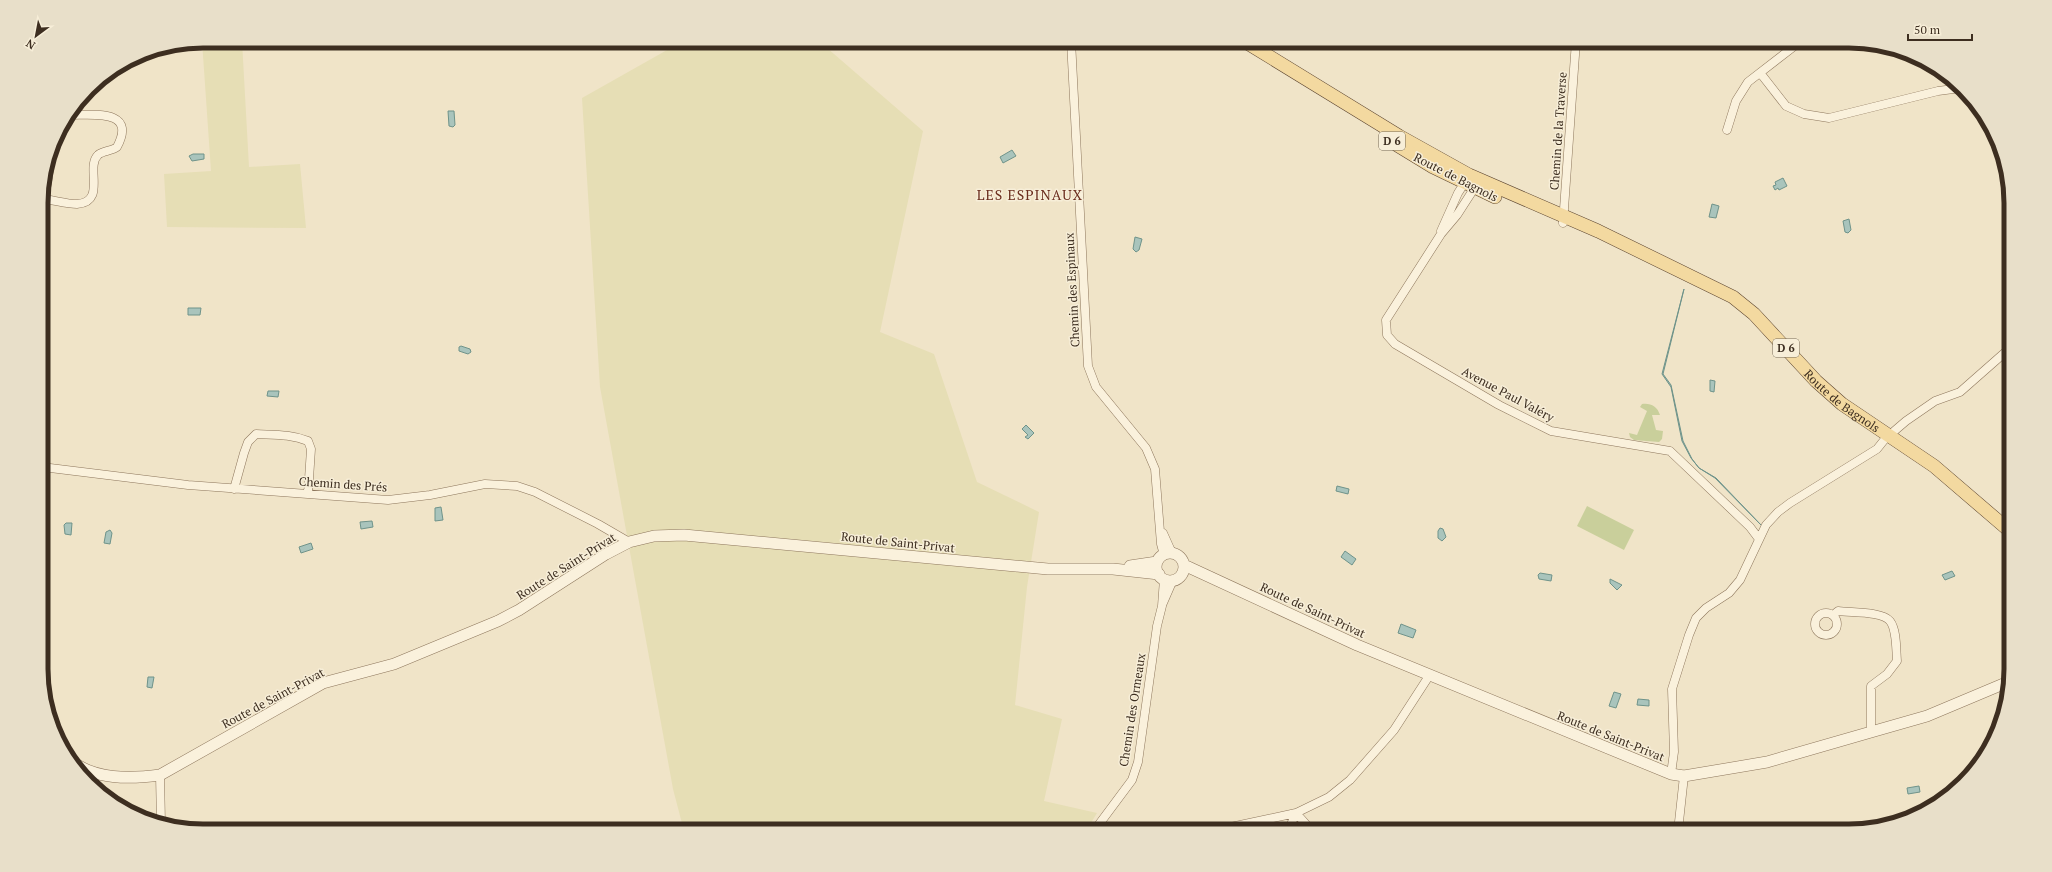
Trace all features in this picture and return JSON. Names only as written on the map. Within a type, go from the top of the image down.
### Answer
[{"type":"main road","name":"Route de Bagnols","points":[[1244,48],[1323,94],[1417,152],[1472,182],[1625,248],[1632,249],[1701,280],[1733,297],[1754,314],[1828,392],[1856,415],[1889,435],[1934,466],[2004,526]]},
{"type":"main road","name":"Route de Bagnols","points":[[1255,48],[1417,152]]},
{"type":"street","name":"Chemin des Espinaux","points":[[1071,48],[1088,366],[1096,387],[1146,448],[1152,460],[1155,469],[1158,517],[1166,542],[1164,557]]},
{"type":"street","name":"Chemin de la Traverse","points":[[1563,220],[1575,48]]},
{"type":"street","points":[[1727,130],[1736,101],[1748,82],[1761,74],[1792,48]]},
{"type":"street","points":[[1761,74],[1786,106],[1804,114],[1829,118],[1938,91],[1954,89]]},
{"type":"street","points":[[48,204],[77,204],[85,202],[94,190],[94,162],[97,156],[117,147],[122,138],[122,128],[118,121],[109,115],[76,114]]},
{"type":"street","name":"Avenue Paul Valéry","points":[[1441,234],[1458,193],[1472,182]]},
{"type":"street","name":"Avenue Paul Valéry","points":[[1472,182],[1457,215],[1441,234],[1386,320],[1387,335],[1395,344],[1499,405],[1551,431],[1670,451],[1750,527],[1759,539]]},
{"type":"street","points":[[1671,774],[1674,752],[1672,689],[1689,635],[1696,618],[1706,608],[1729,593],[1740,580],[1766,525],[1778,512],[1877,448],[1889,435],[1906,421],[1935,401],[1960,392],[2004,353]]},
{"type":"street","points":[[234,489],[248,442],[256,434],[281,435],[297,437],[308,441],[311,449],[308,494]]},
{"type":"street","name":"Chemin des Prés","points":[[48,469],[234,489],[388,500],[430,495],[485,484],[516,486],[549,499],[629,542]]},
{"type":"street","name":"Route de Saint-Privat","points":[[85,769],[108,776],[142,778],[160,775],[323,683],[394,664],[498,622],[520,610],[606,554],[629,542],[654,536],[684,535],[1048,569],[1113,569],[1169,577],[1201,577],[1218,581]]},
{"type":"street","points":[[1164,557],[1169,577],[1184,565]]},
{"type":"street","name":"Route de Saint-Privat","points":[[1113,569],[1164,557],[1180,557],[1184,565],[1429,676],[1671,774],[1684,776],[1767,762],[1872,732],[1927,716],[2004,684]]},
{"type":"street","name":"Chemin des Ormeaux","points":[[1099,824],[1132,780],[1138,762],[1157,626],[1169,577]]},
{"type":"street","points":[[1833,615],[1838,612],[1883,615],[1891,622],[1894,632],[1897,661],[1887,674],[1871,686],[1872,732]]},
{"type":"street","points":[[1245,824],[1296,813],[1329,797],[1350,780],[1394,730],[1429,676]]},
{"type":"street","points":[[160,775],[161,818]]},
{"type":"street","points":[[1679,824],[1684,776]]},
{"type":"street","points":[[1291,824],[1296,813]]},
{"type":"street","points":[[1296,813],[1306,824]]},
{"type":"shaded area","points":[[202,48],[242,48],[249,167],[300,164],[306,228],[167,227],[164,174],[211,171]]},
{"type":"shaded area","points":[[671,48],[827,48],[923,131],[880,332],[934,354],[977,482],[1039,512],[1027,587],[1015,705],[1062,719],[1044,801],[1097,813],[1090,824],[682,824],[673,789],[600,387],[582,98]]},
{"type":"green space","points":[[1642,404],[1653,406],[1659,412],[1660,415],[1652,415],[1656,430],[1663,431],[1662,439],[1659,442],[1634,440],[1630,437],[1629,433],[1637,435],[1647,411],[1640,407]]},
{"type":"green space","points":[[1587,506],[1634,530],[1624,550],[1577,526]]},
{"type":"water","points":[[448,111],[454,111],[455,125],[453,127],[449,126]]},
{"type":"water","points":[[1012,150],[1016,156],[1003,163],[1000,157]]},
{"type":"water","points":[[193,154],[204,154],[204,159],[192,161],[189,156]]},
{"type":"water","points":[[1783,178],[1787,186],[1779,190],[1778,188],[1775,190],[1773,186],[1776,185],[1775,182]]},
{"type":"water","points":[[1712,204],[1719,206],[1716,218],[1709,217]]},
{"type":"water","points":[[1849,219],[1851,230],[1848,233],[1845,232],[1843,221]]},
{"type":"water","points":[[1135,237],[1142,239],[1139,250],[1136,252],[1133,249]]},
{"type":"water","points":[[1684,289],[1663,374],[1671,385],[1683,441],[1692,459],[1699,468],[1691,458],[1682,441],[1671,387],[1662,374]]},
{"type":"water","points":[[188,308],[201,308],[200,315],[188,315]]},
{"type":"water","points":[[461,346],[470,349],[471,352],[468,354],[459,351],[459,347]]},
{"type":"water","points":[[1710,380],[1715,381],[1714,392],[1710,391]]},
{"type":"water","points":[[268,391],[279,391],[278,397],[267,396]]},
{"type":"water","points":[[1026,425],[1034,433],[1028,439],[1025,437],[1028,435],[1022,429]]},
{"type":"water","points":[[1699,468],[1716,478],[1761,525],[1715,478]]},
{"type":"water","points":[[1337,486],[1349,489],[1348,494],[1336,491]]},
{"type":"water","points":[[441,507],[443,520],[435,521],[435,508]]},
{"type":"water","points":[[372,521],[373,527],[361,529],[360,522]]},
{"type":"water","points":[[66,523],[72,523],[71,535],[65,534],[64,525]]},
{"type":"water","points":[[1440,528],[1443,529],[1446,537],[1442,541],[1438,538],[1438,531]]},
{"type":"water","points":[[110,530],[112,533],[110,544],[104,543],[106,532]]},
{"type":"water","points":[[311,543],[313,549],[301,553],[299,547]]},
{"type":"water","points":[[1345,551],[1356,559],[1352,565],[1341,557]]},
{"type":"water","points":[[1952,571],[1955,576],[1945,580],[1942,575]]},
{"type":"water","points":[[1540,573],[1552,575],[1551,581],[1539,579],[1538,575]]},
{"type":"water","points":[[1610,579],[1622,585],[1617,590],[1610,583]]},
{"type":"water","points":[[1401,624],[1416,630],[1413,638],[1398,633]]},
{"type":"water","points":[[148,677],[154,677],[152,688],[147,687]]},
{"type":"water","points":[[1614,692],[1621,694],[1616,708],[1609,706]]},
{"type":"water","points":[[1638,699],[1649,700],[1649,706],[1637,705]]},
{"type":"water","points":[[1919,786],[1920,792],[1908,794],[1907,788]]},
{"type":"district","name":"LES ESPINAUX","points":[[1030,194]]}]
